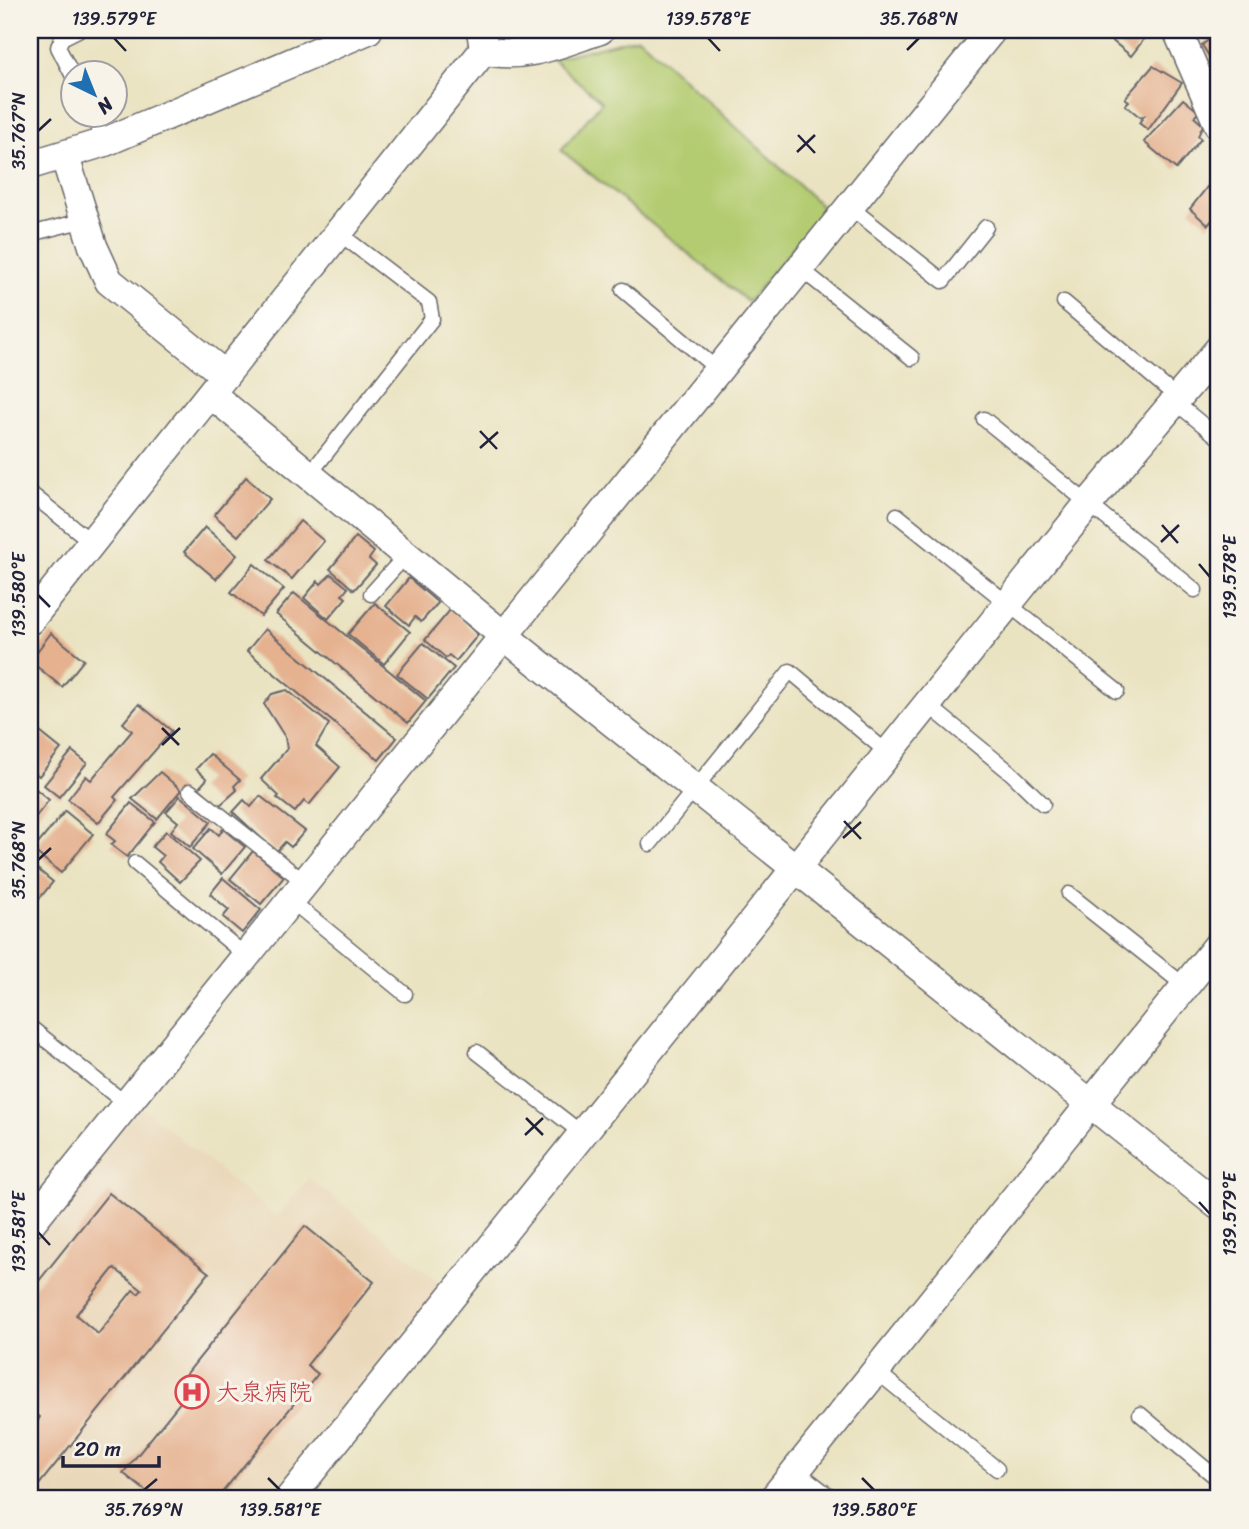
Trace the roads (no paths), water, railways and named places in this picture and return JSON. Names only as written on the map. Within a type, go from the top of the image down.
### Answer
[{"type":"street","points":[[30,165],[105,142],[368,30]]},
{"type":"street","points":[[30,620],[340,234],[483,40],[504,56],[550,47],[600,30]]},
{"type":"street","points":[[30,1224],[296,890],[992,30]]},
{"type":"street","points":[[1177,30],[1217,116]]},
{"type":"street","points":[[65,156],[85,220],[109,281],[309,475],[695,790],[1092,1102],[1219,1206]]},
{"type":"street","points":[[293,1498],[927,704],[1089,503],[1219,348]]},
{"type":"street","points":[[773,1499],[1219,944]]},
{"type":"street","points":[[792,1476],[822,1499]]},
{"type":"lane","points":[[65,60],[58,47],[62,38],[78,30]]},
{"type":"lane","points":[[99,130],[105,142]]},
{"type":"lane","points":[[850,207],[943,281],[986,227]]},
{"type":"lane","points":[[30,234],[85,220]]},
{"type":"lane","points":[[309,475],[432,320],[429,302],[340,234]]},
{"type":"lane","points":[[801,269],[912,358]]},
{"type":"lane","points":[[623,290],[718,370]]},
{"type":"lane","points":[[1064,302],[1219,438]]},
{"type":"lane","points":[[985,419],[1195,590]]},
{"type":"lane","points":[[30,493],[93,543]]},
{"type":"lane","points":[[897,515],[1117,691]]},
{"type":"lane","points":[[371,594],[406,555]]},
{"type":"lane","points":[[650,844],[790,671],[889,754]]},
{"type":"lane","points":[[927,704],[1012,773],[1043,804]]},
{"type":"lane","points":[[190,791],[405,994]]},
{"type":"lane","points":[[135,863],[245,955]]},
{"type":"lane","points":[[1069,894],[1185,986]]},
{"type":"lane","points":[[30,1027],[126,1104]]},
{"type":"lane","points":[[477,1052],[584,1135]]},
{"type":"lane","points":[[876,1371],[996,1469]]},
{"type":"lane","points":[[1140,1414],[1219,1480]]},
{"type":"place","name":"大泉病院","points":[[192,1392]]}]
